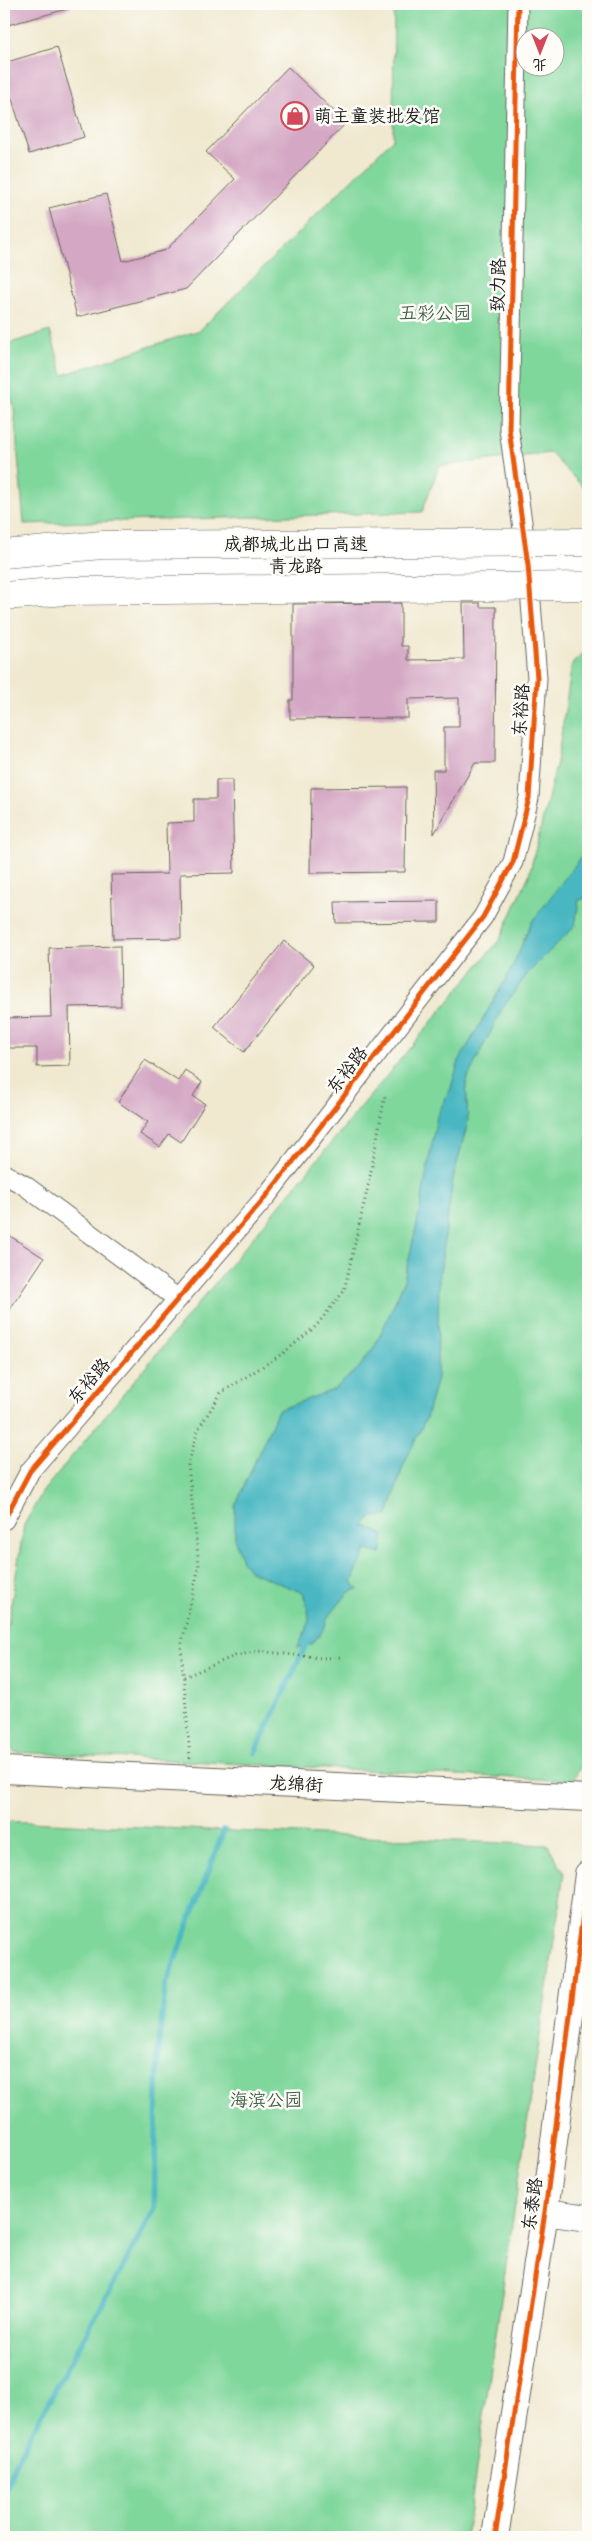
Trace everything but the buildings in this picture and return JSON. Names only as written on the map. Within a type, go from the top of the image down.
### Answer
[{"type":"highway","name":"成都城北出口高速","points":[[4,554],[102,545],[588,542]]},
{"type":"highway","points":[[4,596],[66,591],[588,586]]},
{"type":"street","name":"致力路","points":[[518,5],[509,429],[528,565]]},
{"type":"street","name":"青龙路","points":[[4,575],[83,568],[588,564]]},
{"type":"street","name":"东裕路","points":[[4,1520],[30,1471],[268,1194],[483,917],[513,862],[529,798],[537,678],[528,565]]},
{"type":"street","points":[[4,1174],[24,1185],[178,1299]]},
{"type":"street","name":"龙绵街","points":[[4,1770],[588,1798]]},
{"type":"street","name":"东泰路","points":[[495,2537],[545,2212],[588,1874]]},
{"type":"street","points":[[545,2212],[588,2218]]},
{"type":"path","points":[[192,1778],[181,1647],[199,1566],[188,1465],[198,1430],[221,1393],[285,1352],[316,1326],[344,1291],[369,1182],[385,1095]]},
{"type":"path","points":[[184,1677],[235,1656],[258,1651],[310,1657],[342,1657]]},
{"type":"green space","name":"五彩公园","points":[[394,4],[588,4],[588,492],[550,453],[439,466],[422,512],[24,524],[14,409],[4,370],[4,345],[50,331],[63,375],[200,330],[393,139]]},
{"type":"green space","points":[[588,649],[588,1754],[572,1781],[14,1752],[4,1735],[4,1649],[24,1525],[43,1491],[500,939],[529,875],[557,762],[572,664]]},
{"type":"green space","name":"海滨公园","points":[[4,1821],[548,1845],[564,1873],[466,2537],[4,2537]]},
{"type":"water","points":[[588,848],[588,898],[579,900],[575,926],[528,973],[502,1009],[466,1081],[468,1122],[453,1179],[439,1280],[437,1378],[426,1418],[403,1466],[388,1516],[372,1517],[363,1525],[384,1535],[381,1554],[366,1550],[352,1582],[358,1589],[348,1593],[327,1619],[324,1629],[312,1644],[297,1648],[309,1621],[303,1593],[250,1571],[242,1561],[235,1541],[235,1506],[278,1410],[333,1390],[358,1369],[376,1344],[403,1284],[418,1219],[437,1116],[451,1088],[459,1061],[512,968],[531,923]]},
{"type":"waterway","points":[[255,1753],[308,1640]]},
{"type":"waterway","points":[[4,2498],[14,2465],[154,2210],[158,2050],[166,1984],[224,1830]]},
{"type":"cycle path","points":[[4,1520],[30,1471],[268,1194],[483,917],[513,862],[529,798],[537,678],[528,565],[509,429],[518,4]]},
{"type":"cycle path","points":[[495,2537],[545,2212],[588,1874]]},
{"type":"place","name":"萌主童装批发馆","points":[[295,116]]}]
